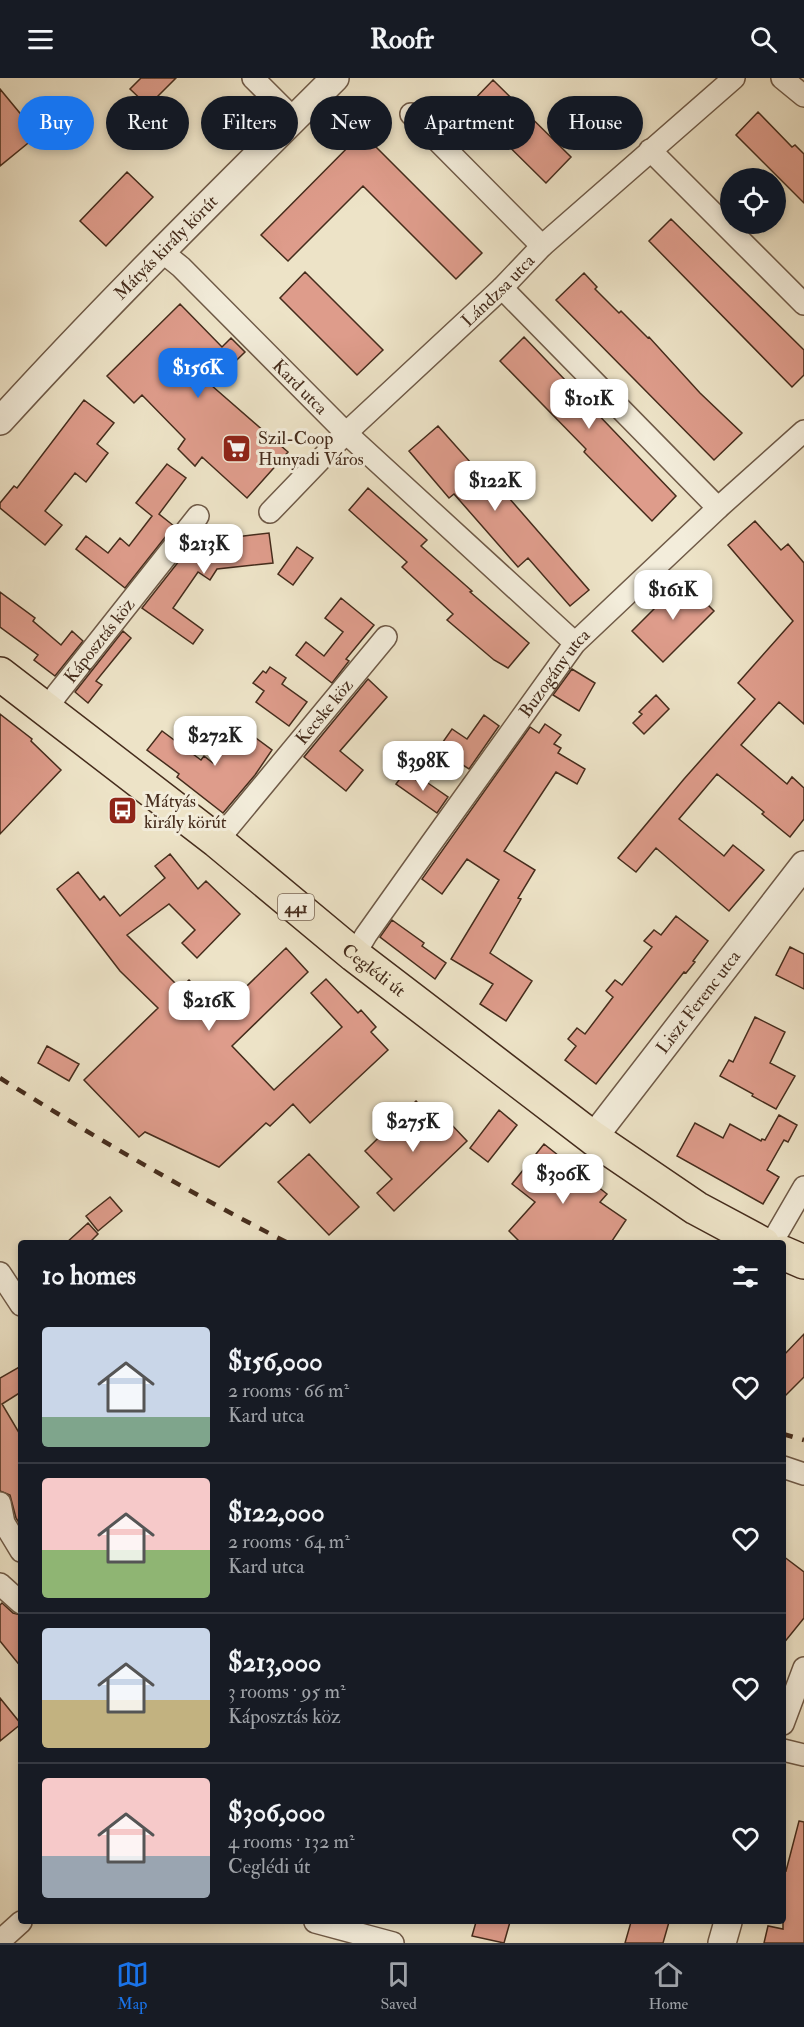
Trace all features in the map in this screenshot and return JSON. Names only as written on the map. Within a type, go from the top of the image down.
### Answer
[{"type":"main road","name":"Ceglédi út","points":[[0,674],[217,841],[354,955],[593,1138],[696,1208],[756,1240]]},
{"type":"main road","points":[[786,1254],[804,1262]]},
{"type":"street","points":[[253,78],[271,96]]},
{"type":"street","name":"Mátyás király körút","points":[[298,115],[334,78]]},
{"type":"street","name":"Lándzsa utca","points":[[270,512],[346,433],[502,288],[542,246],[734,78]]},
{"type":"street","points":[[782,78],[804,96]]},
{"type":"street","name":"Mátyás király körút","points":[[0,421],[160,250],[262,150]]},
{"type":"street","points":[[447,150],[542,246]]},
{"type":"street","points":[[650,150],[804,304]]},
{"type":"street","name":"Kard utca","points":[[160,250],[181,267],[346,433],[575,643]]},
{"type":"street","points":[[502,288],[718,507]]},
{"type":"street","name":"Buzogány utca","points":[[354,955],[575,643],[718,507],[804,431]]},
{"type":"street","name":"Káposztás köz","points":[[47,710],[57,694],[198,516]]},
{"type":"street","name":"Kecske köz","points":[[217,841],[386,637]]},
{"type":"street","name":"Liszt Ferenc utca","points":[[593,1138],[804,865]]},
{"type":"street","points":[[773,1240],[804,1187]]},
{"type":"street","points":[[0,1273],[18,1300]]},
{"type":"street","points":[[786,1468],[804,1474]]},
{"type":"street","points":[[1,1515],[18,1546]]},
{"type":"street","points":[[0,1584],[18,1600]]},
{"type":"street","points":[[786,1716],[804,1668]]},
{"type":"street","points":[[786,1751],[804,1755]]},
{"type":"street","points":[[0,1941],[19,1924]]},
{"type":"street","points":[[322,1924],[393,1943]]},
{"type":"street","points":[[722,1943],[727,1924]]},
{"type":"building","points":[[141,78],[176,78],[158,96],[137,96],[130,89]]},
{"type":"building","points":[[493,80],[509,96],[478,96]]},
{"type":"building","points":[[0,89],[18,111],[20,150],[0,166]]},
{"type":"building","points":[[758,112],[792,147],[795,145],[804,154],[804,203],[786,185],[786,168],[769,168],[736,135]]},
{"type":"building","points":[[535,121],[547,133],[547,150],[564,150],[571,157],[546,183],[513,150],[535,150]]},
{"type":"building","points":[[345,150],[379,150],[482,253],[456,279],[363,186],[288,261],[261,235]]},
{"type":"building","points":[[127,172],[153,197],[106,246],[80,221]]},
{"type":"building","points":[[671,219],[804,350],[804,375],[792,387],[649,241]]},
{"type":"building","points":[[305,272],[383,350],[357,375],[280,298]]},
{"type":"building","points":[[584,273],[597,287],[595,289],[619,313],[621,311],[649,337],[700,393],[742,433],[714,460],[556,300]]},
{"type":"building","points":[[180,304],[222,347],[231,338],[245,352],[211,385],[288,452],[247,498],[202,457],[195,466],[178,449],[185,439],[142,395],[134,403],[107,376]]},
{"type":"building","points":[[524,337],[676,496],[652,521],[500,361]]},
{"type":"building","points":[[84,400],[114,423],[97,444],[108,453],[86,482],[75,473],[45,511],[62,525],[45,545],[0,508],[0,503],[14,486],[17,488]]},
{"type":"building","points":[[438,426],[479,472],[483,468],[589,590],[570,606],[528,558],[518,567],[454,494],[449,498],[409,451]]},
{"type":"building","points":[[167,464],[186,478],[159,514],[174,526],[125,588],[76,549],[86,536],[108,553],[120,538],[129,546],[152,516],[136,503]]},
{"type":"building","points":[[368,488],[427,540],[421,546],[529,643],[508,668],[494,660],[447,620],[453,614],[402,567],[407,562],[349,510]]},
{"type":"building","points":[[755,521],[781,550],[788,544],[804,563],[804,724],[779,702],[741,745],[787,784],[792,777],[804,788],[804,819],[790,837],[762,814],[764,812],[717,774],[679,819],[724,856],[733,845],[764,870],[729,911],[656,848],[636,872],[618,858],[755,699],[738,683],[793,621],[728,545]]},
{"type":"building","points":[[269,533],[273,563],[217,569],[210,580],[198,572],[173,608],[203,630],[193,644],[142,608],[194,542]]},
{"type":"building","points":[[297,547],[313,558],[293,585],[278,574]]},
{"type":"building","points":[[683,580],[714,611],[663,662],[632,631]]},
{"type":"building","points":[[0,592],[35,618],[33,621],[61,645],[72,631],[83,641],[55,676],[34,660],[38,655],[0,627]]},
{"type":"building","points":[[341,598],[374,625],[346,659],[349,661],[332,683],[296,655],[306,642],[324,656],[343,632],[325,618]]},
{"type":"building","points":[[123,631],[131,638],[96,681],[102,685],[88,703],[75,692]]},
{"type":"building","points":[[270,667],[286,678],[282,684],[307,702],[289,726],[256,702],[264,691],[253,683],[263,671],[266,673]]},
{"type":"building","points":[[572,669],[595,683],[579,711],[553,695]]},
{"type":"building","points":[[368,679],[387,697],[340,751],[363,770],[346,791],[304,757]]},
{"type":"building","points":[[656,695],[669,709],[644,734],[633,723],[642,714],[639,712]]},
{"type":"building","points":[[0,714],[32,739],[31,741],[61,770],[0,834]]},
{"type":"building","points":[[484,715],[499,726],[469,769],[438,749],[452,729],[467,739]]},
{"type":"building","points":[[545,724],[561,735],[554,744],[561,748],[558,753],[585,769],[577,784],[556,772],[504,851],[535,870],[490,953],[532,981],[506,1021],[480,1004],[493,984],[451,959],[499,880],[467,859],[442,894],[422,879],[530,727],[539,733]]},
{"type":"building","points":[[241,727],[272,750],[255,775],[223,813],[177,777],[179,774],[147,750],[162,731],[201,760],[204,756],[213,763]]},
{"type":"building","points":[[405,772],[423,785],[425,781],[448,797],[437,813],[396,784]]},
{"type":"building","points":[[170,854],[198,889],[206,881],[240,914],[197,958],[182,943],[195,930],[169,904],[127,935],[180,988],[189,980],[220,1012],[286,948],[308,972],[232,1046],[274,1090],[342,1027],[311,993],[326,979],[358,1013],[361,1010],[376,1027],[371,1032],[388,1050],[310,1123],[293,1104],[270,1126],[266,1123],[219,1167],[145,1132],[139,1137],[84,1080],[158,1008],[120,971],[57,889],[78,872],[100,900],[104,896],[120,916],[165,878],[155,866]]},
{"type":"building","points":[[676,916],[708,941],[693,961],[695,962],[686,973],[684,972],[596,1084],[565,1060],[576,1046],[568,1039],[577,1028],[585,1034],[613,997],[606,991],[615,980],[622,985],[652,947],[644,941],[654,930],[661,935]]},
{"type":"building","points":[[392,920],[424,943],[422,946],[446,963],[435,979],[380,937]]},
{"type":"building","points":[[790,947],[804,954],[804,989],[776,975]]},
{"type":"building","points":[[755,1017],[785,1032],[770,1063],[795,1076],[776,1109],[720,1076],[729,1060],[733,1062]]},
{"type":"building","points":[[47,1046],[79,1064],[69,1081],[38,1063]]},
{"type":"building","points":[[416,1101],[443,1130],[450,1123],[467,1141],[394,1211],[377,1193],[392,1179],[365,1151]]},
{"type":"building","points":[[499,1110],[517,1125],[488,1162],[470,1148]]},
{"type":"building","points":[[779,1115],[797,1125],[788,1142],[784,1140],[767,1170],[779,1177],[763,1204],[677,1156],[695,1123],[723,1138],[730,1124],[761,1141],[765,1140]]},
{"type":"building","points":[[544,1144],[607,1194],[600,1202],[626,1220],[613,1240],[518,1240],[509,1231],[535,1202],[512,1184]]},
{"type":"building","points":[[309,1154],[359,1207],[329,1235],[278,1182]]},
{"type":"building","points":[[110,1197],[122,1211],[98,1231],[86,1216]]},
{"type":"building","points":[[88,1223],[98,1234],[92,1240],[69,1240]]},
{"type":"building","points":[[804,1334],[804,1377],[786,1395],[786,1353]]},
{"type":"building","points":[[18,1368],[18,1394],[2,1404],[18,1431],[18,1521],[10,1495],[0,1491],[0,1378]]},
{"type":"building","points":[[786,1558],[804,1572],[804,1618],[786,1640]]},
{"type":"building","points":[[2,1603],[13,1613],[18,1614],[18,1663],[0,1641],[0,1605]]},
{"type":"building","points":[[0,1698],[18,1720],[18,1726],[0,1741]]},
{"type":"building","points":[[799,1821],[804,1822],[804,1943],[764,1943],[768,1926],[783,1929],[783,1924],[786,1924],[786,1871]]},
{"type":"building","points":[[475,1924],[509,1924],[504,1943],[472,1936]]},
{"type":"building","points":[[630,1924],[668,1924],[663,1943],[625,1943]]},
{"type":"railway","points":[[0,1078],[143,1164],[282,1240]]},
{"type":"railway","points":[[786,1435],[804,1440]]},
{"type":"place","name":"Szil-Coop Hunyadi Város","points":[[237,448]]},
{"type":"place","name":"Mátyás király körút","points":[[123,811]]}]
